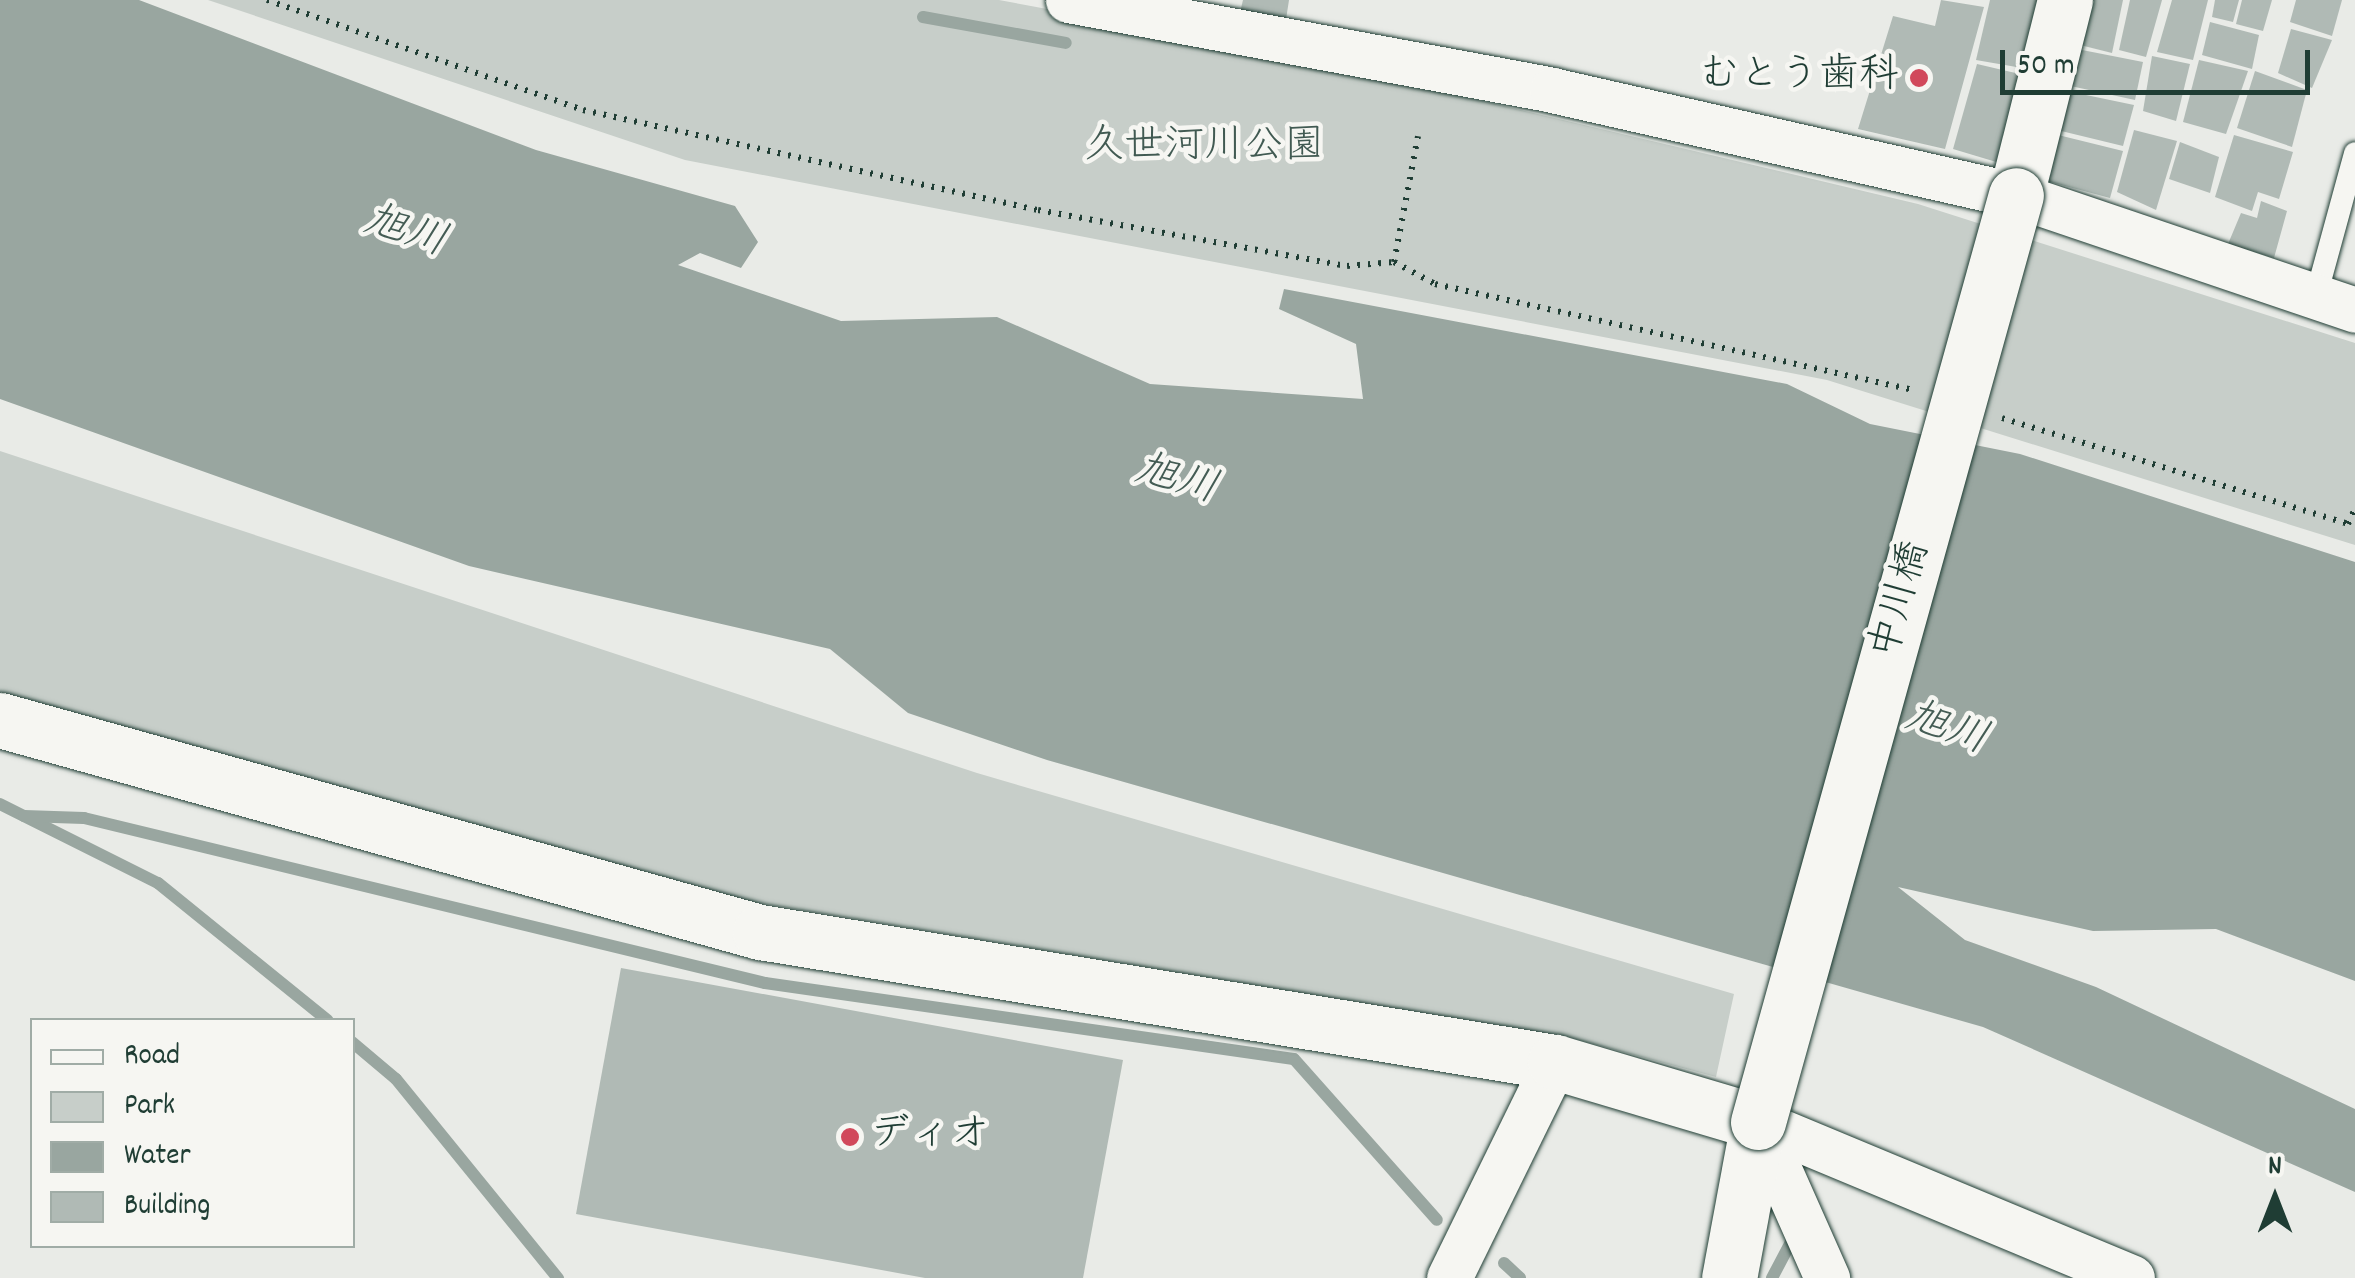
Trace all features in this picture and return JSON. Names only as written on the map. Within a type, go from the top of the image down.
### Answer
[{"type":"street","points":[[1068,0],[1300,19],[2016,196],[2335,303]]},
{"type":"street","name":"中川橋","points":[[1729,1278],[1758,1122],[2016,196],[2064,0]]},
{"type":"street","points":[[0,720],[760,932],[1555,1062],[1758,1122],[2132,1278]]},
{"type":"street","points":[[1453,1276],[1555,1062]]},
{"type":"street","points":[[1758,1122],[1827,1278]]},
{"type":"lane","points":[[2335,303],[2355,153]]},
{"type":"path","points":[[267,0],[583,110],[1038,210],[1347,266],[1394,262],[1435,284],[1930,395]]},
{"type":"path","points":[[1394,262],[1418,136]]},
{"type":"path","points":[[1987,413],[2348,524],[2355,508]]},
{"type":"green space","name":"久世河川公園","points":[[208,0],[999,0],[1263,49],[1918,204],[2355,343],[2355,545],[1827,380],[685,160]]},
{"type":"green space","points":[[0,451],[977,773],[1734,994],[1716,1077],[1564,1036],[686,891],[0,693]]},
{"type":"water","name":"旭川","points":[[0,0],[139,0],[536,150],[735,206],[758,242],[741,268],[700,253],[678,265],[841,321],[997,317],[1150,384],[1363,399],[1356,344],[1279,309],[1284,289],[1787,384],[1870,424],[2020,454],[2355,562],[2355,981],[2216,929],[2093,931],[1898,887],[1965,940],[2096,987],[2355,1109],[2355,1192],[1983,1027],[1047,760],[908,713],[830,649],[469,566],[0,399]]},
{"type":"building","points":[[1243,0],[1289,0],[1285,26],[1239,17]]},
{"type":"building","name":"むとう歯科","points":[[1941,0],[1984,7],[1945,149],[1858,129],[1893,16],[1935,26]]},
{"type":"building","points":[[1990,0],[2045,0],[2028,69],[1976,60]]},
{"type":"building","points":[[2089,0],[2123,0],[2112,53],[2076,44]]},
{"type":"building","points":[[2130,0],[2162,0],[2146,57],[2119,50]]},
{"type":"building","points":[[2172,0],[2208,0],[2193,60],[2157,52]]},
{"type":"building","points":[[2215,0],[2239,0],[2233,22],[2212,17]]},
{"type":"building","points":[[2242,0],[2272,0],[2263,31],[2236,24]]},
{"type":"building","points":[[2296,0],[2342,0],[2332,36],[2290,22]]},
{"type":"building","points":[[2210,22],[2259,35],[2252,69],[2202,55]]},
{"type":"building","points":[[2291,29],[2332,40],[2312,88],[2278,73]]},
{"type":"building","points":[[2077,49],[2143,62],[2135,100],[2066,85]]},
{"type":"building","points":[[2152,56],[2190,64],[2176,121],[2143,111]]},
{"type":"building","points":[[2199,60],[2248,71],[2226,134],[2183,122]]},
{"type":"building","points":[[1977,64],[2024,75],[2003,164],[1953,149]]},
{"type":"building","points":[[2255,71],[2307,90],[2292,147],[2237,128]]},
{"type":"building","points":[[2062,90],[2134,105],[2123,146],[2053,129]]},
{"type":"building","points":[[2134,130],[2177,141],[2156,210],[2117,192]]},
{"type":"building","points":[[2050,133],[2123,151],[2110,198],[2039,179]]},
{"type":"building","points":[[2234,135],[2293,152],[2279,199],[2258,192],[2252,211],[2215,197]]},
{"type":"building","points":[[2180,142],[2219,157],[2210,193],[2169,179]]},
{"type":"building","points":[[2261,201],[2287,211],[2274,258],[2228,244],[2241,213],[2257,218]]},
{"type":"building","name":"ディオ","points":[[621,968],[1123,1060],[1083,1278],[925,1278],[576,1214]]},
{"type":"waterway","points":[[923,17],[1066,43]]},
{"type":"waterway","points":[[0,804],[158,883],[325,1018]]},
{"type":"waterway","points":[[24,816],[84,818],[765,983],[1294,1059],[1437,1220]]},
{"type":"waterway","points":[[355,1045],[396,1079],[558,1278]]},
{"type":"waterway","points":[[1772,1278],[1791,1242]]},
{"type":"waterway","points":[[1504,1263],[1520,1278]]},
{"type":"place","name":"むとう歯科","points":[[1919,78]]},
{"type":"place","name":"ディオ","points":[[850,1137]]}]
